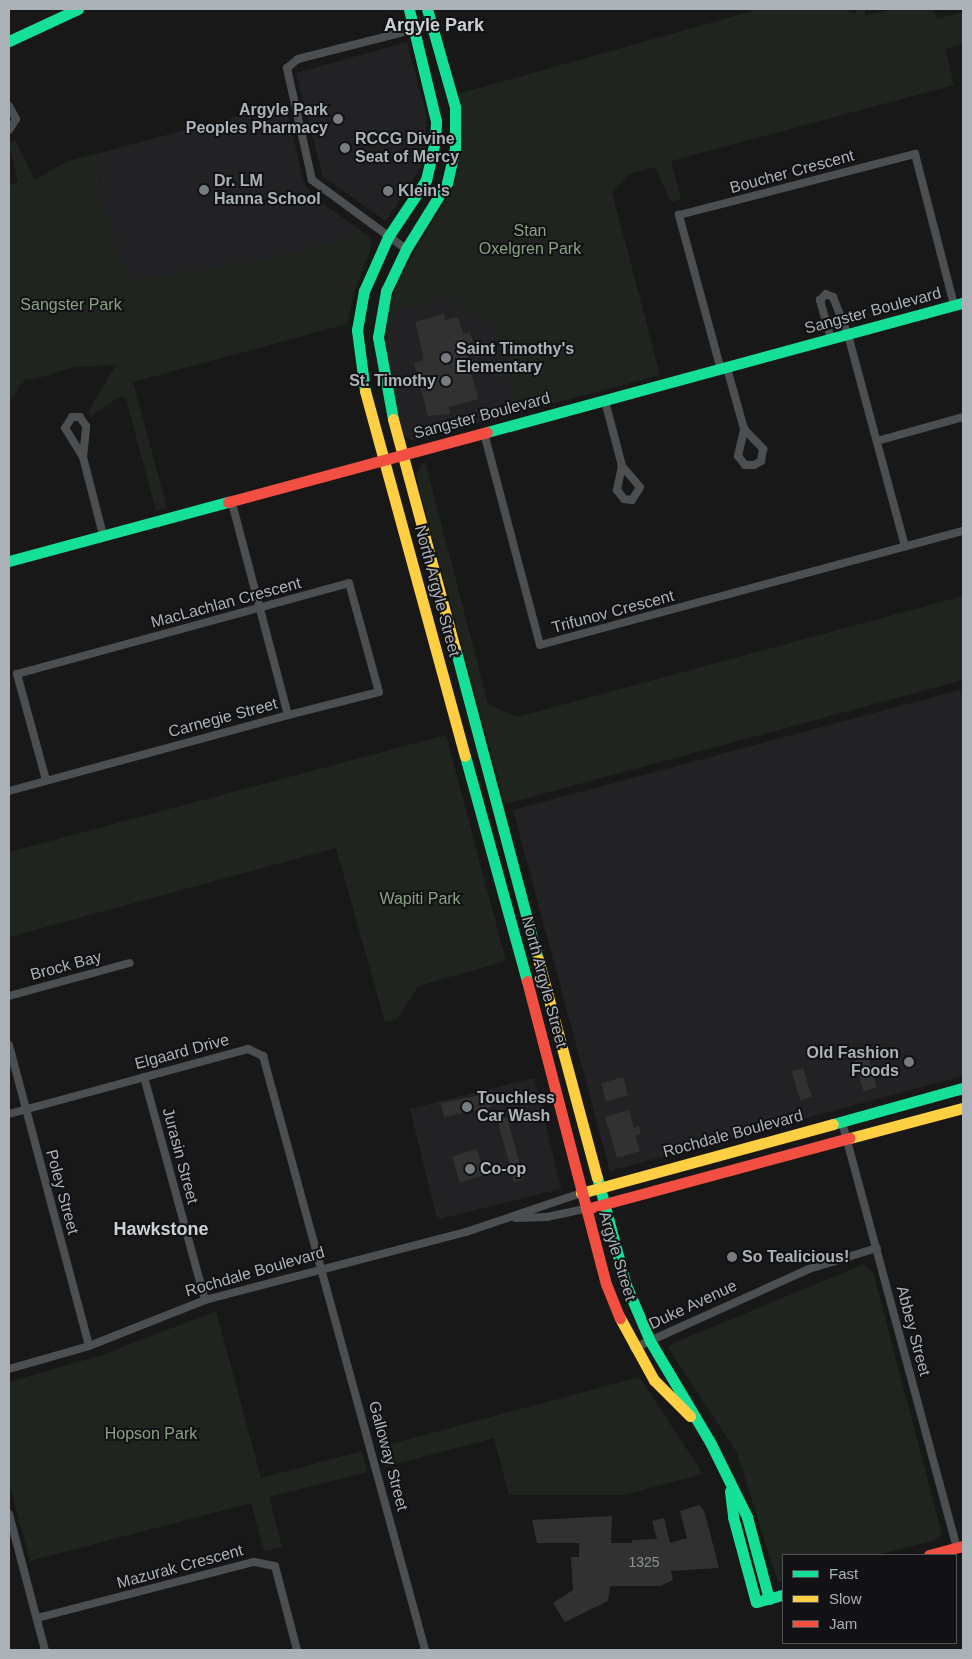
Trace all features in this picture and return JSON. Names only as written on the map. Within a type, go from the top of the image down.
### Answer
[{"type":"street","points":[[9,40],[78,9]]},
{"type":"street","name":"North Argyle Street","points":[[409,9],[436,120],[435,142],[426,180],[388,237],[364,291],[357,330],[361,375],[581,1192]]},
{"type":"street","name":"North Argyle Street","points":[[427,9],[455,107],[455,148],[447,183],[435,207],[406,249],[386,292],[378,337],[384,389],[404,454],[599,1188]]},
{"type":"street","points":[[406,249],[312,180],[286,68],[298,59],[432,25]]},
{"type":"street","points":[[9,106],[16,119],[9,130]]},
{"type":"street","name":"Boucher Crescent","points":[[724,369],[679,215],[915,154],[959,304]]},
{"type":"street","points":[[831,339],[820,300],[826,294],[833,297],[848,335],[905,546]]},
{"type":"street","name":"Sangster Boulevard","points":[[9,561],[959,304]]},
{"type":"street","points":[[724,369],[744,430],[763,449],[760,461],[754,466],[742,463],[738,456],[744,430]]},
{"type":"street","points":[[605,401],[622,466]]},
{"type":"street","points":[[83,457],[86,426],[83,420],[72,417],[64,428],[83,457],[103,535]]},
{"type":"street","points":[[877,440],[963,417]]},
{"type":"street","name":"Trifunov Crescent","points":[[484,433],[540,645],[963,532]]},
{"type":"street","name":"Carnegie Street","points":[[9,791],[288,715],[258,609],[231,500]]},
{"type":"street","name":"MacLachlan Crescent","points":[[46,780],[17,674],[349,583],[379,692],[288,715]]},
{"type":"street","name":"Brock Bay","points":[[9,996],[130,963]]},
{"type":"street","name":"Poley Street","points":[[9,1045],[89,1346]]},
{"type":"street","name":"Elgaard Drive","points":[[9,1114],[248,1049],[263,1056],[324,1269]]},
{"type":"street","name":"Jurasin Street","points":[[144,1077],[205,1300]]},
{"type":"street","name":"Rochdale Boulevard","points":[[9,1369],[89,1346],[205,1300],[514,1218],[581,1192],[963,1088]]},
{"type":"street","name":"Rochdale Boulevard","points":[[514,1218],[547,1217],[586,1209],[963,1108]]},
{"type":"street","name":"Abbey Street","points":[[842,1122],[960,1547]]},
{"type":"street","name":"Argyle Street","points":[[599,1188],[626,1285],[650,1340],[710,1442],[730,1487],[747,1517],[769,1599],[756,1602],[733,1517],[730,1487]]},
{"type":"street","name":"Argyle Street","points":[[581,1192],[606,1284],[634,1348],[654,1380],[697,1422]]},
{"type":"street","name":"Duke Avenue","points":[[634,1348],[809,1269],[877,1248]]},
{"type":"street","name":"Galloway Street","points":[[324,1269],[425,1650]]},
{"type":"street","points":[[9,1514],[45,1650]]},
{"type":"street","points":[[933,1554],[960,1547]]},
{"type":"street","name":"Mazurak Crescent","points":[[36,1618],[254,1562],[275,1566],[298,1650]]},
{"type":"street","points":[[769,1599],[782,1595]]},
{"type":"shaded area","points":[[407,42],[427,117],[424,163],[386,221],[323,177],[296,73]]},
{"type":"shaded area","name":"Dr. LM Hanna School","points":[[285,103],[304,182],[313,197],[362,231],[356,236],[274,258],[129,281],[99,198],[100,153]]},
{"type":"shaded area","name":"Saint Timothy's Elementary","points":[[448,296],[498,330],[520,412],[414,441],[404,436],[386,369],[388,313]]},
{"type":"shaded area","points":[[963,689],[963,1076],[610,1171],[513,810]]},
{"type":"shaded area","points":[[534,1078],[562,1189],[437,1220],[410,1109]]},
{"type":"green space","name":"Stan Oxelgren Park","points":[[760,9],[846,9],[856,15],[856,9],[865,9],[865,16],[893,9],[934,9],[937,19],[963,12],[963,44],[945,49],[954,85],[671,161],[681,199],[671,202],[655,167],[630,174],[612,192],[660,375],[520,412],[498,330],[448,296],[388,313],[399,279],[453,187],[462,150],[458,94]]},
{"type":"green space","name":"Sangster Park","points":[[15,140],[35,180],[67,161],[100,153],[99,198],[129,281],[274,258],[356,236],[362,231],[371,238],[371,249],[355,290],[347,324],[133,382],[167,508],[156,511],[126,399],[121,396],[91,416],[88,412],[116,365],[74,367],[32,380],[26,378],[9,402],[9,186],[18,182],[9,144]]},
{"type":"green space","points":[[425,461],[488,704],[517,717],[963,596],[963,680],[505,804],[416,475]]},
{"type":"green space","name":"Wapiti Park","points":[[446,735],[506,961],[418,986],[397,1019],[385,1022],[336,848],[9,937],[9,852]]},
{"type":"green space","points":[[864,1264],[873,1272],[942,1534],[935,1540],[881,1554],[782,1554],[782,1581],[778,1582],[737,1453],[667,1346]]},
{"type":"green space","name":"Hopson Park","points":[[216,1311],[261,1478],[362,1451],[367,1472],[269,1497],[282,1547],[264,1551],[251,1503],[30,1561],[9,1482],[9,1382],[102,1355]]},
{"type":"green space","points":[[639,1377],[703,1474],[624,1495],[509,1495],[494,1438],[385,1467],[380,1447]]},
{"type":"building","name":"St. Timothy","points":[[444,314],[445,320],[458,317],[463,334],[470,332],[473,342],[464,344],[478,399],[449,407],[450,414],[428,416],[414,363],[422,361],[423,355],[415,322]]},
{"type":"building","points":[[868,1057],[877,1088],[863,1092],[855,1061]]},
{"type":"building","points":[[803,1068],[812,1097],[800,1100],[792,1072]]},
{"type":"building","points":[[623,1077],[628,1095],[606,1102],[601,1083]]},
{"type":"building","name":"Touchless Car Wash","points":[[489,1093],[492,1107],[444,1117],[441,1103]]},
{"type":"building","points":[[629,1110],[634,1128],[639,1126],[641,1134],[635,1135],[640,1151],[617,1158],[605,1117]]},
{"type":"building","name":"Co-op","points":[[507,1117],[524,1180],[514,1182],[497,1120]]},
{"type":"building","name":"Co-op","points":[[477,1149],[485,1175],[460,1182],[452,1157]]},
{"type":"building","points":[[699,1505],[704,1510],[719,1568],[671,1571],[673,1580],[660,1586],[610,1586],[608,1601],[565,1622],[553,1603],[573,1590],[571,1557],[579,1557],[579,1543],[537,1543],[532,1520],[612,1516],[611,1543],[632,1543],[632,1540],[657,1539],[652,1521],[664,1518],[670,1543],[687,1538],[680,1511]]},
{"type":"traffic: fast","points":[[9,41],[78,9]]},
{"type":"traffic: fast","points":[[365,391],[357,330],[364,291],[388,237],[426,180],[435,142],[436,121],[409,9]]},
{"type":"traffic: fast","points":[[393,419],[378,337],[386,291],[406,249],[447,183],[455,148],[455,107],[427,9]]},
{"type":"traffic: fast","points":[[487,432],[963,303]]},
{"type":"traffic: fast","points":[[9,561],[228,502]]},
{"type":"traffic: fast","points":[[455,648],[538,959]]},
{"type":"traffic: fast","points":[[465,756],[527,981]]},
{"type":"traffic: fast","points":[[833,1124],[963,1088]]},
{"type":"traffic: fast","points":[[597,1177],[626,1285],[650,1341],[710,1442],[747,1517],[769,1599]]},
{"type":"traffic: fast","points":[[730,1491],[733,1517],[756,1602],[782,1595]]},
{"type":"traffic: slow","points":[[365,391],[465,756]]},
{"type":"traffic: slow","points":[[393,419],[455,648]]},
{"type":"traffic: slow","points":[[538,959],[597,1177]]},
{"type":"traffic: slow","points":[[850,1138],[963,1108]]},
{"type":"traffic: slow","points":[[581,1193],[833,1124]]},
{"type":"traffic: slow","points":[[620,1318],[654,1380],[690,1416]]},
{"type":"traffic: jam","points":[[228,502],[487,432]]},
{"type":"traffic: jam","points":[[527,981],[606,1284],[620,1318]]},
{"type":"traffic: jam","points":[[586,1209],[850,1138]]},
{"type":"traffic: jam","points":[[933,1554],[963,1546]]},
{"type":"place","name":"Argyle Park Peoples Pharmacy","points":[[338,119]]},
{"type":"place","name":"RCCG Divine Seat of Mercy","points":[[345,148]]},
{"type":"place","name":"Dr. LM Hanna School","points":[[204,190]]},
{"type":"place","name":"Klein's","points":[[388,191]]},
{"type":"place","name":"Saint Timothy's Elementary","points":[[446,358]]},
{"type":"place","name":"St. Timothy","points":[[446,381]]},
{"type":"place","name":"Old Fashion Foods","points":[[909,1062]]},
{"type":"place","name":"Touchless Car Wash","points":[[467,1107]]},
{"type":"place","name":"Co-op","points":[[470,1169]]},
{"type":"place","name":"So Tealicious!","points":[[732,1257]]},
{"type":"district","name":"Argyle Park","points":[[434,25]]},
{"type":"district","name":"Hawkstone","points":[[161,1229]]}]
